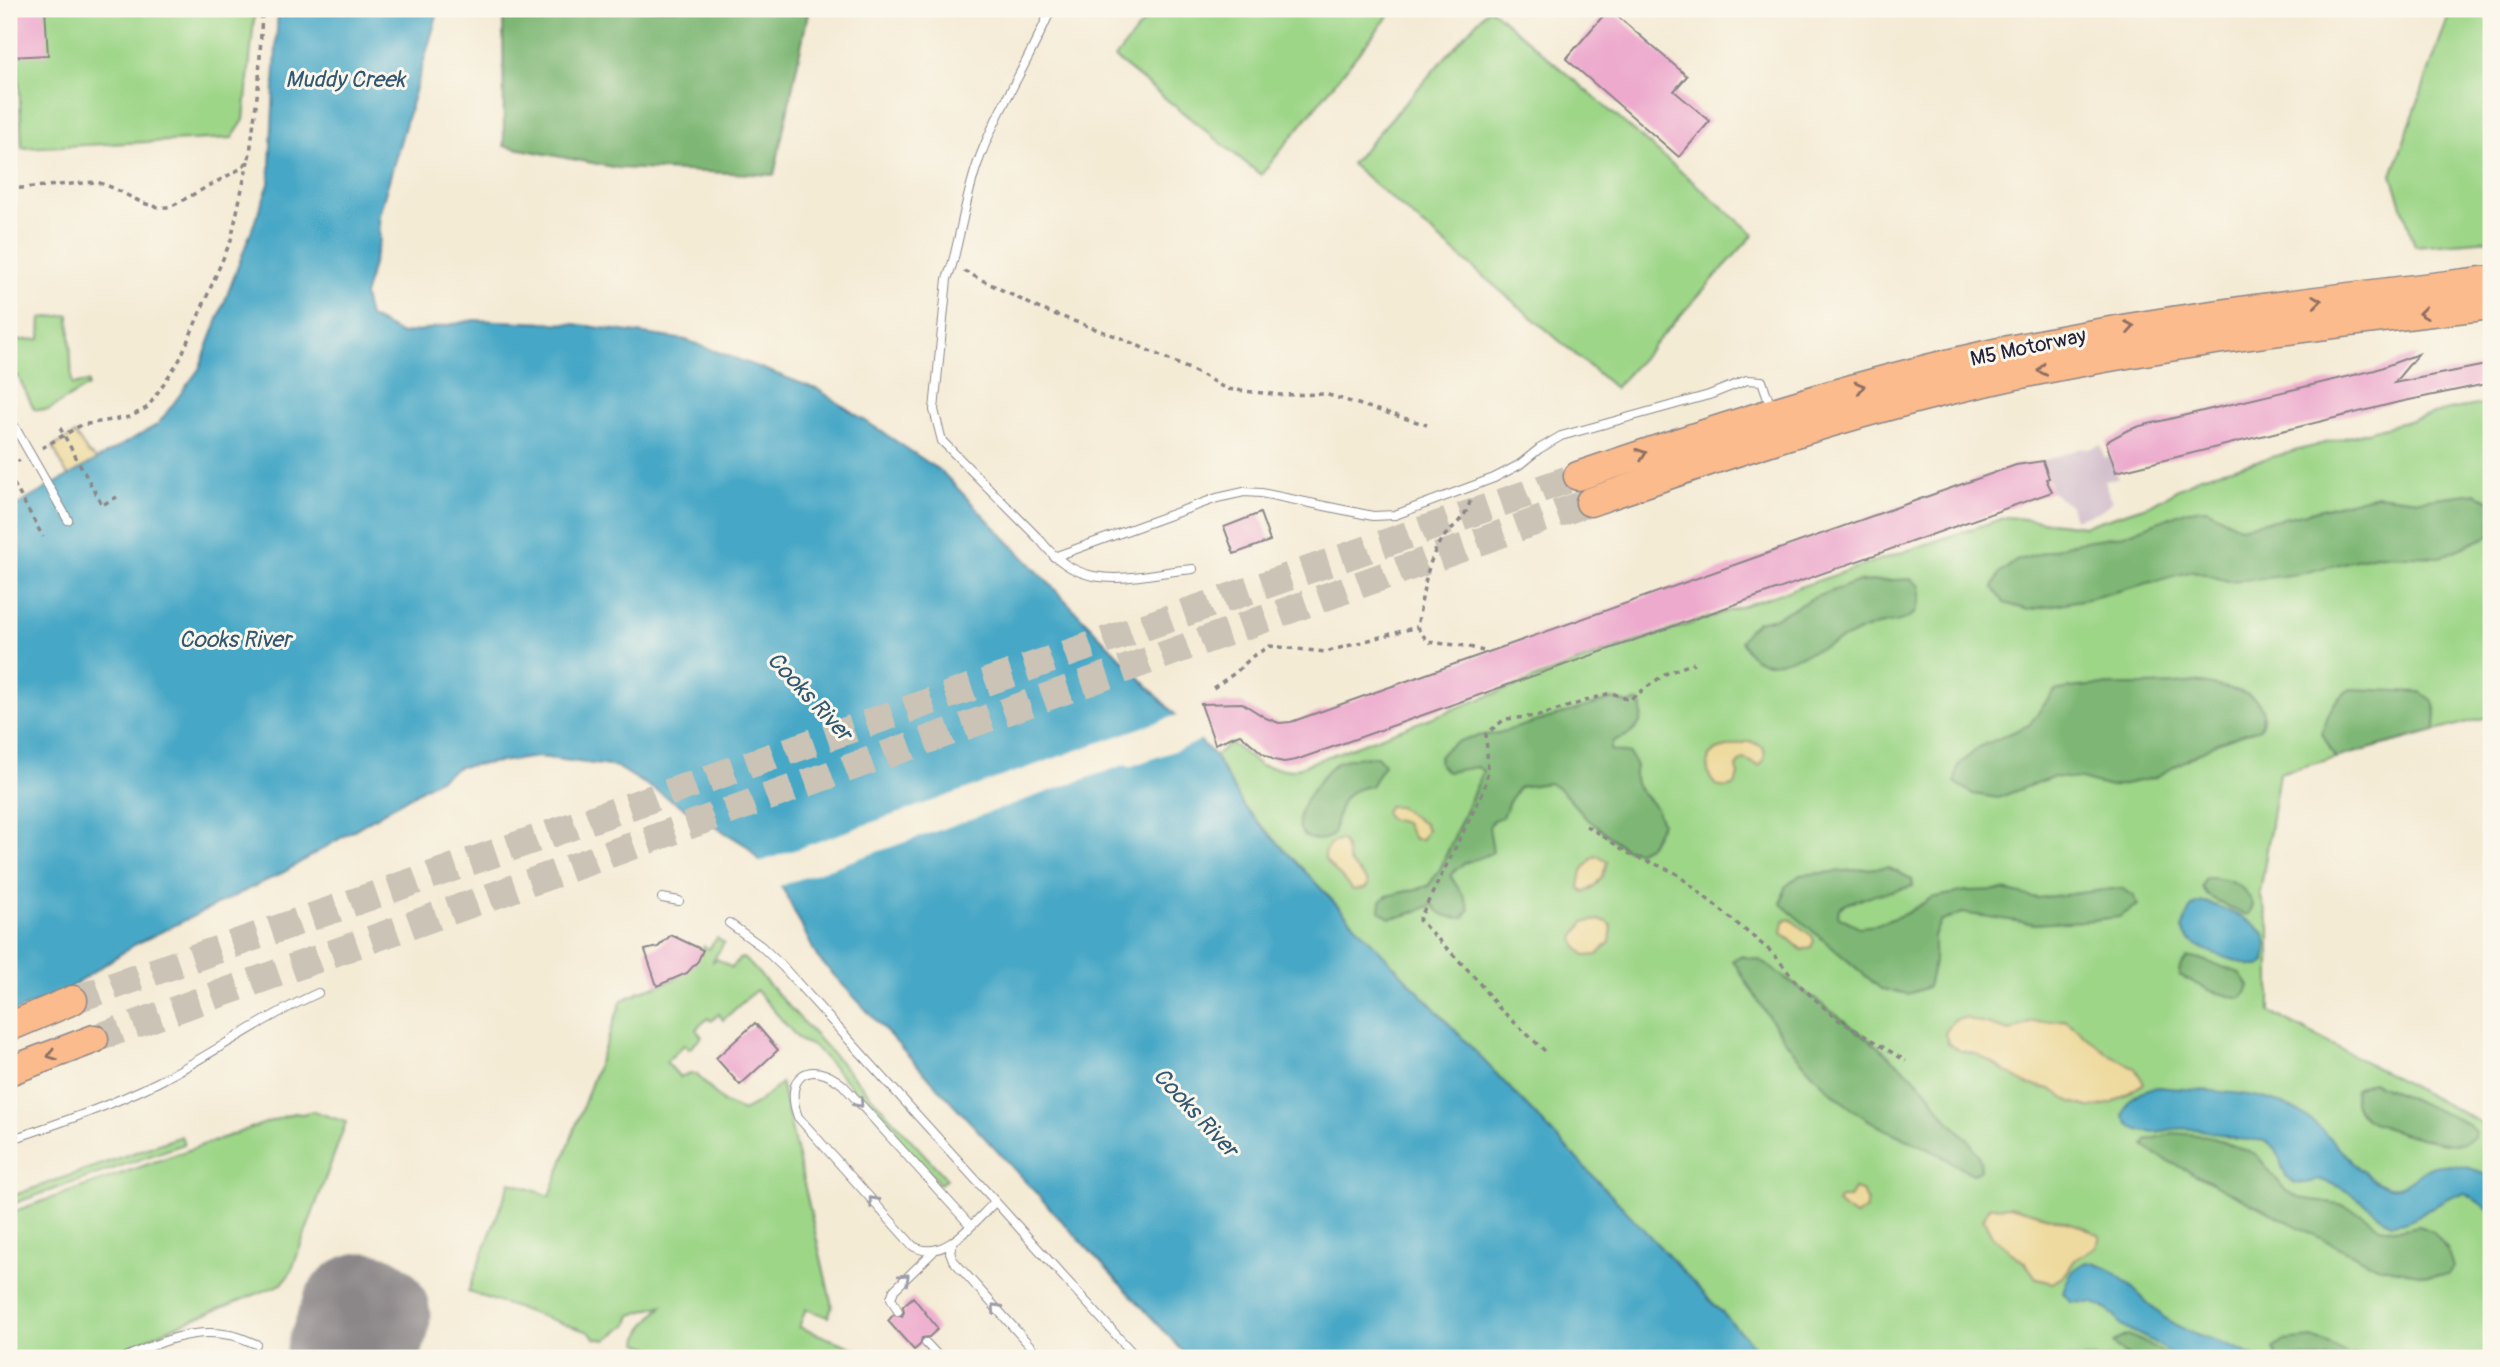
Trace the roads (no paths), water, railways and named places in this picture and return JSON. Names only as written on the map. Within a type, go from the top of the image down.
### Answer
[{"type":"highway","name":"M5 Motorway","points":[[1578,476],[1749,434],[1852,416],[1987,382],[2130,353],[2252,321],[2491,280]]},
{"type":"highway","name":"M5 Motorway","points":[[1590,502],[1749,434],[1772,411],[2008,350],[2132,327],[2491,305]]},
{"type":"highway","points":[[9,1027],[73,1000]]},
{"type":"highway","points":[[9,1071],[94,1039]]},
{"type":"lane","points":[[1051,9],[1034,50],[1000,112],[977,166],[947,279],[934,410],[942,441],[1041,541],[1054,558],[1072,570],[1098,578],[1120,579],[1193,569]]},
{"type":"lane","points":[[1054,558],[1217,498],[1244,492],[1285,497],[1373,516],[1395,515],[1494,478],[1519,465],[1561,436],[1709,395],[1747,380],[1762,381],[1772,411]]},
{"type":"lane","points":[[9,417],[68,520]]},
{"type":"lane","points":[[662,898],[679,901]]},
{"type":"lane","points":[[729,923],[761,946],[783,967],[1137,1358]]},
{"type":"lane","points":[[9,1140],[124,1099],[162,1080],[258,1022],[318,993]]},
{"type":"lane","points":[[970,1226],[843,1084],[824,1072],[808,1072],[801,1077],[793,1091],[798,1117],[906,1239],[920,1250],[942,1249],[957,1238],[970,1226],[994,1203]]},
{"type":"lane","points":[[957,1238],[950,1249],[953,1260],[1041,1358]]},
{"type":"lane","points":[[898,1311],[891,1298],[894,1290],[934,1251]]},
{"type":"lane","points":[[124,1358],[169,1338],[202,1334],[230,1335],[256,1344]]},
{"type":"lane","points":[[926,1343],[940,1358]]},
{"type":"water","name":"Cooks River","points":[[278,9],[439,9],[379,215],[380,240],[364,296],[369,317],[402,334],[474,320],[574,324],[686,340],[819,390],[942,472],[1215,756],[1244,807],[1765,1358],[1189,1358],[817,957],[783,889],[747,846],[617,767],[539,757],[459,767],[284,872],[134,945],[62,993],[9,1014],[9,510],[158,424],[199,369],[269,184]]},
{"type":"water","points":[[2205,902],[2237,915],[2260,929],[2266,941],[2265,962],[2252,966],[2223,957],[2203,949],[2187,937],[2182,929],[2189,911],[2195,905]]},
{"type":"water","points":[[2158,1087],[2237,1093],[2293,1109],[2318,1127],[2366,1174],[2386,1186],[2405,1184],[2434,1166],[2456,1165],[2477,1170],[2491,1176],[2491,1211],[2465,1193],[2446,1199],[2410,1220],[2391,1224],[2333,1184],[2320,1180],[2301,1184],[2293,1182],[2285,1175],[2276,1150],[2265,1141],[2237,1139],[2194,1129],[2145,1132],[2133,1127],[2123,1116],[2128,1103],[2140,1092]]},
{"type":"water","points":[[2087,1262],[2119,1276],[2172,1323],[2259,1358],[2179,1358],[2121,1326],[2115,1316],[2102,1307],[2093,1303],[2071,1302],[2063,1293],[2067,1282],[2074,1270]]},
{"type":"tunnel","points":[[73,1000],[1578,476]]},
{"type":"tunnel","points":[[94,1039],[1590,502]]},
{"type":"water label","name":"Muddy Creek","points":[[345,79]]}]
